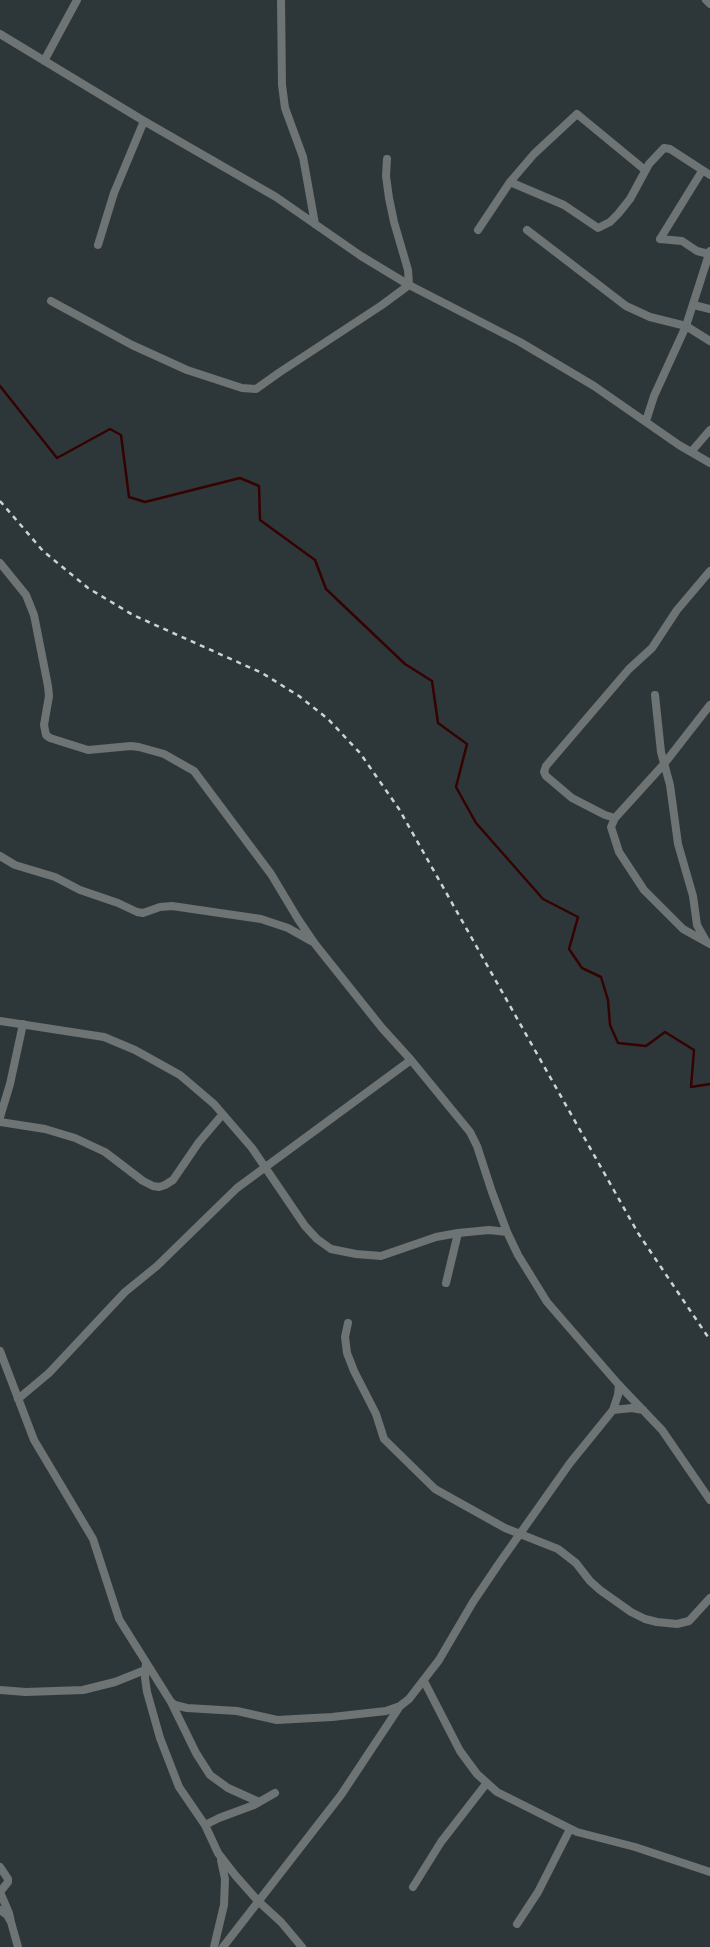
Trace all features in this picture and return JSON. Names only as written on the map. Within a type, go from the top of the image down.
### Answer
[{"type":"street","points":[[44,61],[77,0]]},
{"type":"street","points":[[281,0],[282,85],[284,108],[303,157],[315,224]]},
{"type":"street","points":[[706,0],[710,4]]},
{"type":"street","points":[[0,34],[144,121],[276,197],[361,256],[410,284],[520,342],[594,386],[691,452],[710,463]]},
{"type":"street","points":[[478,230],[510,182],[534,154],[578,114],[645,170]]},
{"type":"street","points":[[98,245],[114,193],[144,121]]},
{"type":"street","points":[[510,182],[564,205],[598,228],[610,222],[630,199],[645,170],[660,150],[667,147],[710,176]]},
{"type":"street","points":[[387,159],[386,176],[389,198],[394,222],[408,270],[410,284]]},
{"type":"street","points":[[646,421],[654,396],[694,305],[710,252],[697,251],[682,241],[660,239],[702,171]]},
{"type":"street","points":[[527,230],[626,306],[650,317],[686,326],[710,341]]},
{"type":"street","points":[[51,301],[132,345],[180,367],[250,390],[256,389],[382,305],[410,284]]},
{"type":"street","points":[[694,305],[710,309]]},
{"type":"street","points":[[691,452],[710,430]]},
{"type":"street","points":[[0,563],[26,595],[34,615],[48,686],[49,696],[44,725],[46,735],[50,738],[88,750],[131,746],[139,747],[164,754],[188,766],[199,777],[271,874],[315,944],[382,1028],[411,1060],[470,1132],[477,1146],[507,1232],[518,1254],[547,1302],[619,1385],[670,1439],[699,1486],[710,1500]]},
{"type":"street","points":[[614,818],[604,815],[572,798],[546,776],[544,772],[546,766],[612,692],[629,669],[652,648],[677,610],[710,571]]},
{"type":"street","points":[[655,695],[664,764],[670,785],[678,844],[694,905],[697,925],[709,943]]},
{"type":"street","points":[[709,943],[683,929],[640,885],[614,842],[611,827],[614,818],[664,764],[710,705]]},
{"type":"street","points":[[0,856],[15,865],[55,877],[80,890],[118,903],[137,912],[143,913],[160,907],[172,906],[261,919],[294,930],[315,944]]},
{"type":"street","points":[[0,1021],[91,1034],[113,1040],[150,1057],[180,1075],[206,1096],[252,1148],[264,1168],[305,1226],[317,1239],[331,1249],[356,1254],[381,1256],[436,1237],[489,1230],[507,1232]]},
{"type":"street","points":[[0,1117],[10,1084],[23,1024]]},
{"type":"street","points":[[18,1399],[49,1373],[125,1292],[158,1266],[237,1188],[411,1060]]},
{"type":"street","points":[[0,1122],[44,1129],[75,1138],[105,1152],[143,1181],[159,1187],[173,1180],[199,1142],[222,1115]]},
{"type":"street","points":[[446,1283],[458,1233]]},
{"type":"street","points":[[348,1323],[345,1337],[347,1353],[354,1371],[376,1414],[384,1439],[435,1489],[486,1518],[520,1535],[544,1543],[564,1553],[576,1563],[590,1581],[600,1590],[631,1612],[645,1619],[677,1624],[689,1621],[710,1598]]},
{"type":"street","points":[[0,1351],[42,1456],[93,1539],[120,1619],[145,1667],[171,1702],[196,1753],[210,1775],[228,1788],[259,1802]]},
{"type":"street","points":[[223,1947],[341,1795],[400,1706],[424,1681],[439,1660],[473,1602],[570,1463],[613,1410],[618,1395],[619,1385]]},
{"type":"street","points":[[613,1410],[632,1408],[643,1410]]},
{"type":"street","points":[[0,1690],[26,1692],[83,1690],[115,1682],[145,1667]]},
{"type":"street","points":[[145,1667],[149,1699],[160,1738],[185,1797],[205,1825],[218,1853],[225,1878],[224,1905],[214,1947]]},
{"type":"street","points":[[424,1681],[468,1764],[486,1784],[497,1792],[570,1829],[635,1847],[710,1872]]},
{"type":"street","points":[[171,1702],[175,1705],[187,1708],[237,1711],[277,1720],[368,1714],[386,1711],[400,1706]]},
{"type":"street","points":[[413,1887],[441,1842],[486,1784]]},
{"type":"street","points":[[205,1825],[259,1802],[275,1793]]},
{"type":"street","points":[[517,1924],[538,1892],[570,1829]]},
{"type":"street","points":[[218,1853],[258,1902],[281,1922],[302,1947]]},
{"type":"street","points":[[0,1867],[8,1879],[8,1882],[0,1892],[9,1913],[18,1947]]},
{"type":"street","points":[[0,1910],[7,1915],[11,1922]]},
{"type":"waterway","points":[[0,386],[57,458],[110,429],[121,435],[129,497],[145,502],[240,478],[259,486],[260,520],[315,560],[326,589],[405,664],[432,681],[438,723],[467,744],[456,787],[476,823],[543,899],[578,917],[569,949],[582,968],[601,977],[608,1000],[610,1025],[618,1043],[646,1046],[665,1032],[694,1050],[691,1087],[710,1084]]},
{"type":"railway","points":[[0,501],[43,551],[88,588],[133,615],[262,673],[299,696],[328,719],[360,753],[399,809],[638,1233],[710,1340]]}]
